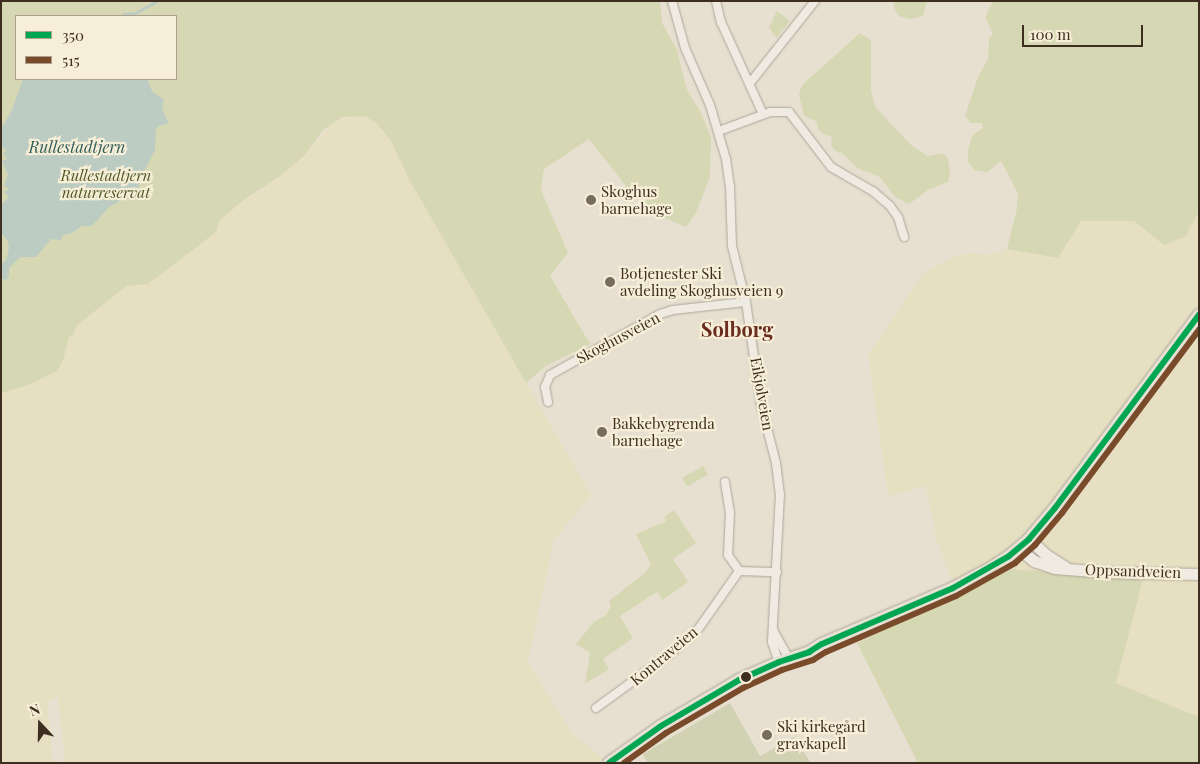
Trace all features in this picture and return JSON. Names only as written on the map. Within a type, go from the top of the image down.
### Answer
[{"type":"main road","points":[[609,763],[691,707],[784,659],[809,652],[822,644],[872,624],[967,581],[998,564],[1029,539],[1087,466],[1199,315]]},
{"type":"main road","name":"Oppsandveien","points":[[1029,539],[1045,554],[1066,568]]},
{"type":"main road","name":"Oppsandveien","points":[[1018,548],[1039,564],[1066,568],[1106,572],[1199,574]]},
{"type":"street","name":"Eikjolveien","points":[[672,1],[685,48],[708,99],[719,131],[730,186],[732,246],[746,302],[761,405],[773,450],[780,494],[772,642],[784,659]]},
{"type":"street","points":[[716,1],[721,22],[763,114]]},
{"type":"street","points":[[750,83],[816,1]]},
{"type":"street","points":[[719,131],[777,110],[792,115],[831,167],[880,197],[890,206],[898,217],[904,237]]},
{"type":"street","name":"Skoghusveien","points":[[548,402],[545,387],[550,375],[660,314],[673,310],[746,302]]},
{"type":"street","points":[[725,482],[730,512],[728,555],[739,571],[777,572]]},
{"type":"street","name":"Kontraveien","points":[[596,708],[669,655],[699,628],[739,571]]},
{"type":"shaded area","points":[[349,115],[365,116],[376,123],[390,139],[409,179],[591,495],[554,540],[528,662],[572,733],[606,761],[603,763],[65,763],[58,696],[47,702],[53,763],[1,763],[1,393],[48,377],[67,345],[73,328],[181,245],[280,176],[305,155],[331,123]]},
{"type":"shaded area","points":[[1199,211],[1199,717],[1116,683],[1142,579],[1010,569],[958,595],[937,542],[926,486],[888,496],[868,355],[919,279],[929,270],[955,256],[970,253],[991,255],[1007,249],[1058,258],[1081,221],[1134,221],[1186,236]]},
{"type":"green space","name":"Rullestadtjern naturreservat","points":[[1,1],[660,1],[662,23],[677,50],[687,90],[700,111],[711,137],[710,177],[696,213],[686,227],[644,209],[589,139],[544,169],[541,190],[568,253],[550,276],[590,344],[546,366],[526,383],[409,179],[390,139],[376,123],[365,116],[342,117],[323,130],[305,155],[220,220],[216,232],[148,284],[127,286],[78,324],[72,336],[69,337],[63,360],[57,371],[28,385],[1,393]]},
{"type":"green space","points":[[893,1],[927,1],[923,16],[910,19],[899,16]]},
{"type":"green space","points":[[993,1],[1199,1],[1199,211],[1186,236],[1164,245],[1134,221],[1081,221],[1058,258],[1007,249],[1017,208],[1018,194],[1001,161],[987,172],[974,170],[968,162],[968,150],[972,136],[983,128],[982,123],[971,123],[965,116],[978,77],[988,59],[989,38],[993,34],[985,17]]},
{"type":"green space","points":[[777,11],[790,21],[776,38],[769,27]]},
{"type":"green space","points":[[860,33],[871,40],[871,92],[876,108],[912,146],[928,156],[943,153],[948,159],[950,171],[948,182],[928,190],[909,204],[895,197],[880,177],[857,168],[842,153],[835,151],[831,145],[832,137],[819,131],[816,121],[804,116],[799,94],[802,85]]},
{"type":"green space","points":[[703,466],[708,475],[687,486],[682,478]]},
{"type":"green space","points":[[674,510],[696,543],[673,559],[688,582],[663,600],[657,592],[620,616],[633,638],[603,659],[609,669],[585,684],[590,653],[576,644],[594,622],[606,615],[611,606],[609,601],[645,573],[651,565],[636,534],[666,521],[664,517]]},
{"type":"green space","points":[[1010,569],[1143,579],[1116,683],[1199,717],[1199,763],[918,763],[857,643]]},
{"type":"green space","points":[[730,703],[760,756],[794,737],[811,763],[647,763],[643,754]]},
{"type":"water","name":"Rullestadtjern","points":[[23,80],[149,80],[152,91],[164,100],[162,109],[169,123],[156,129],[155,150],[141,177],[138,188],[133,194],[109,207],[92,226],[82,226],[70,234],[63,235],[61,240],[51,239],[36,257],[20,257],[9,268],[9,277],[6,280],[1,279],[1,264],[6,260],[9,248],[8,242],[1,232],[1,205],[9,197],[4,191],[10,190],[4,185],[8,175],[3,164],[3,160],[7,159],[3,153],[6,151],[1,146],[1,129],[12,110]]},
{"type":"waterway","points":[[123,15],[135,13],[158,1]]},
{"type":"transit line","name":"350","points":[[609,763],[661,726],[739,680],[779,662],[809,652],[822,644],[953,588],[1009,556],[1029,539],[1055,508],[1199,315]]},
{"type":"transit line","name":"515","points":[[624,763],[666,733],[743,688],[782,670],[813,660],[826,652],[956,596],[1015,563],[1035,545],[1062,513],[1199,330]]},
{"type":"place","name":"Skoghus barnehage","points":[[591,200]]},
{"type":"place","name":"Botjenester Ski avdeling Skoghusveien 9","points":[[610,282]]},
{"type":"place","name":"Bakkebygrenda barnehage","points":[[602,432]]},
{"type":"place","name":"Ski kirkegård gravkapell","points":[[767,735]]},
{"type":"district","name":"Solborg","points":[[737,328]]}]
